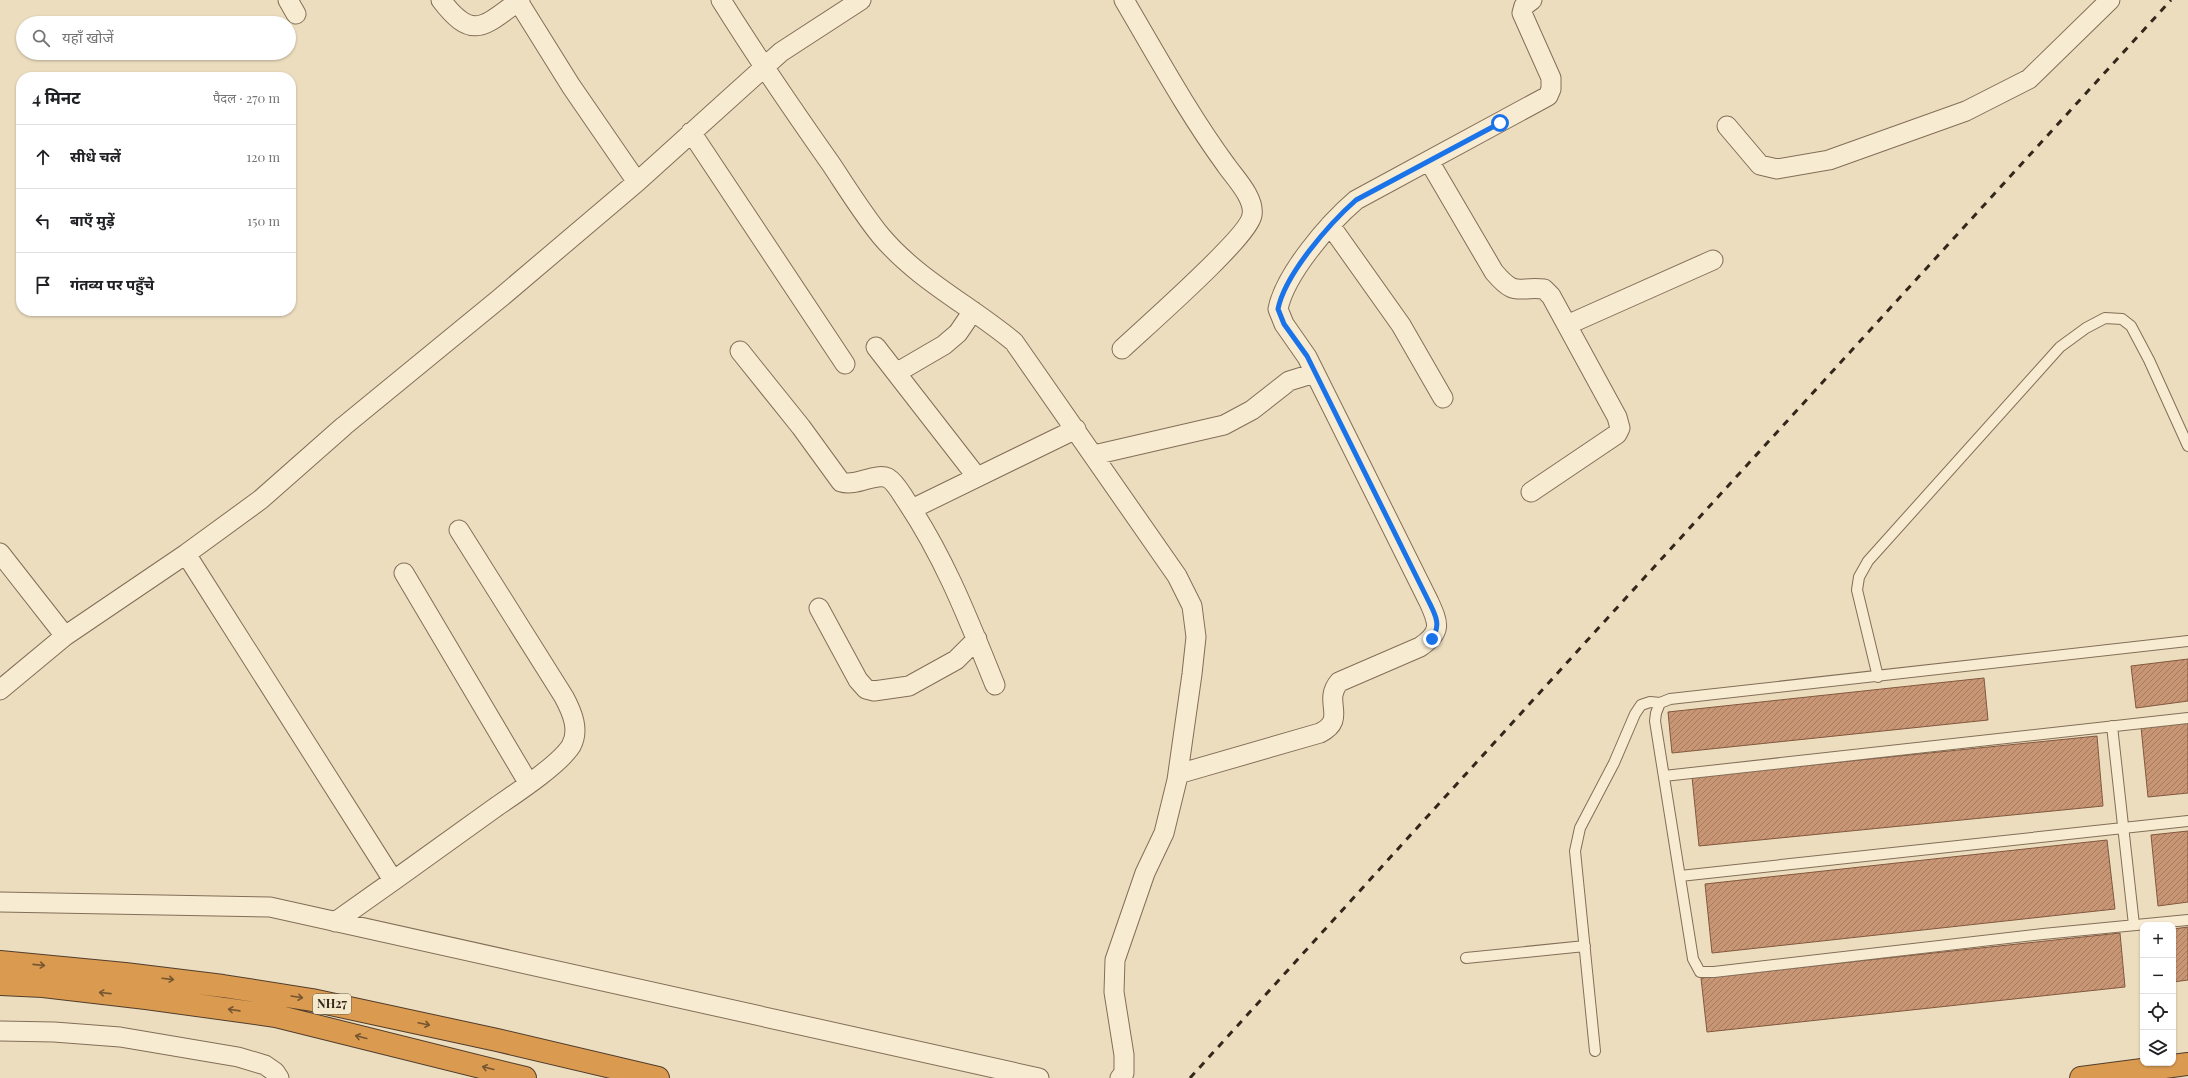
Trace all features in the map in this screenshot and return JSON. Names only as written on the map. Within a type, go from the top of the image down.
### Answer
[{"type":"highway","name":"NH27","points":[[0,962],[140,975],[312,1000],[497,1040],[658,1078]]},
{"type":"highway","name":"NH27","points":[[0,984],[43,986],[146,998],[276,1016],[525,1078]]},
{"type":"highway","points":[[2081,1078],[2188,1064]]},
{"type":"street","points":[[441,0],[461,23],[474,27],[489,22],[519,1],[571,86],[637,182]]},
{"type":"street","points":[[721,0],[763,68],[882,236],[914,267],[973,311],[988,320],[1014,342],[1177,576],[1192,606],[1196,638],[1178,774],[1164,833],[1145,873],[1115,960],[1114,992],[1124,1055],[1124,1073],[1120,1078]]},
{"type":"street","points":[[0,690],[65,636],[186,554],[260,500],[344,426],[499,299],[637,182],[781,52],[861,0]]},
{"type":"street","points":[[1122,349],[1238,240],[1253,216],[1252,205],[1244,190],[1200,129],[1124,0]]},
{"type":"street","points":[[1178,774],[1320,733],[1330,728],[1334,720],[1332,696],[1334,688],[1339,682],[1420,647],[1432,639],[1437,631],[1438,621],[1429,602],[1307,356],[1284,324],[1278,309],[1289,282],[1316,241],[1356,200],[1548,96],[1551,89],[1550,78],[1522,13],[1524,6],[1532,0]]},
{"type":"street","points":[[1727,126],[1760,165],[1777,169],[1829,160],[1966,111],[2028,79],[2110,0]]},
{"type":"street","points":[[691,132],[845,364]]},
{"type":"street","points":[[1429,161],[1494,272],[1504,284],[1514,290],[1544,289],[1551,296],[1617,417],[1620,428],[1617,434],[1531,492]]},
{"type":"street","points":[[1330,225],[1401,325],[1443,398]]},
{"type":"street","points":[[1567,325],[1713,260]]},
{"type":"street","points":[[896,373],[944,345],[958,333],[973,311]]},
{"type":"street","points":[[876,347],[977,477]]},
{"type":"street","points":[[740,351],[841,482],[849,484],[878,476],[888,478],[895,484],[912,509],[954,583],[995,685]]},
{"type":"street","points":[[1094,456],[1224,425],[1252,410],[1288,381],[1315,373]]},
{"type":"street","points":[[912,509],[1076,429]]},
{"type":"street","points":[[335,922],[529,784],[565,754],[572,744],[575,731],[573,714],[564,697],[458,530]]},
{"type":"street","points":[[0,553],[65,636]]},
{"type":"street","points":[[186,554],[393,880]]},
{"type":"street","points":[[404,573],[529,784]]},
{"type":"street","points":[[819,608],[858,680],[866,689],[870,690],[909,686],[956,660],[977,639]]},
{"type":"street","points":[[0,902],[270,908],[1039,1078]]},
{"type":"street","points":[[0,1031],[54,1032],[120,1037],[238,1057],[265,1065],[275,1072],[279,1078]]},
{"type":"lane","points":[[1878,677],[1857,590],[1859,577],[1868,561],[2060,347],[2086,328],[2105,318],[2122,319],[2131,326],[2146,354],[2188,446]]},
{"type":"lane","points":[[1595,1051],[1575,851],[1580,828],[1614,763],[1635,714],[1642,705],[1650,702],[1660,703],[1670,699],[1878,677],[2188,641]]},
{"type":"lane","points":[[1660,703],[1655,721],[1693,959],[1700,972],[1714,972],[2188,920]]},
{"type":"lane","points":[[1664,776],[2188,718]]},
{"type":"lane","points":[[2112,726],[2134,925]]},
{"type":"lane","points":[[1680,876],[2188,821]]},
{"type":"lane","points":[[1466,958],[1585,946]]},
{"type":"building","points":[[2188,659],[2188,701],[2136,708],[2131,666]]},
{"type":"building","points":[[1984,678],[1988,720],[1672,753],[1668,712]]},
{"type":"building","points":[[2188,723],[2188,793],[2148,797],[2141,727]]},
{"type":"building","points":[[2097,736],[2103,806],[1699,846],[1692,777]]},
{"type":"building","points":[[2188,831],[2188,902],[2158,906],[2151,835]]},
{"type":"building","points":[[2107,840],[2115,909],[1712,953],[1705,884]]},
{"type":"building","points":[[2188,927],[2188,980],[2176,982],[2176,958],[2176,929]]},
{"type":"building","points":[[2120,933],[2125,987],[1707,1032],[1701,978]]},
{"type":"railway","points":[[1190,1078],[2171,0]]},
{"type":"route","points":[[1432,639],[1437,631],[1438,621],[1307,356],[1279,316],[1279,301],[1289,282],[1316,241],[1338,215],[1356,200],[1500,123]]}]
